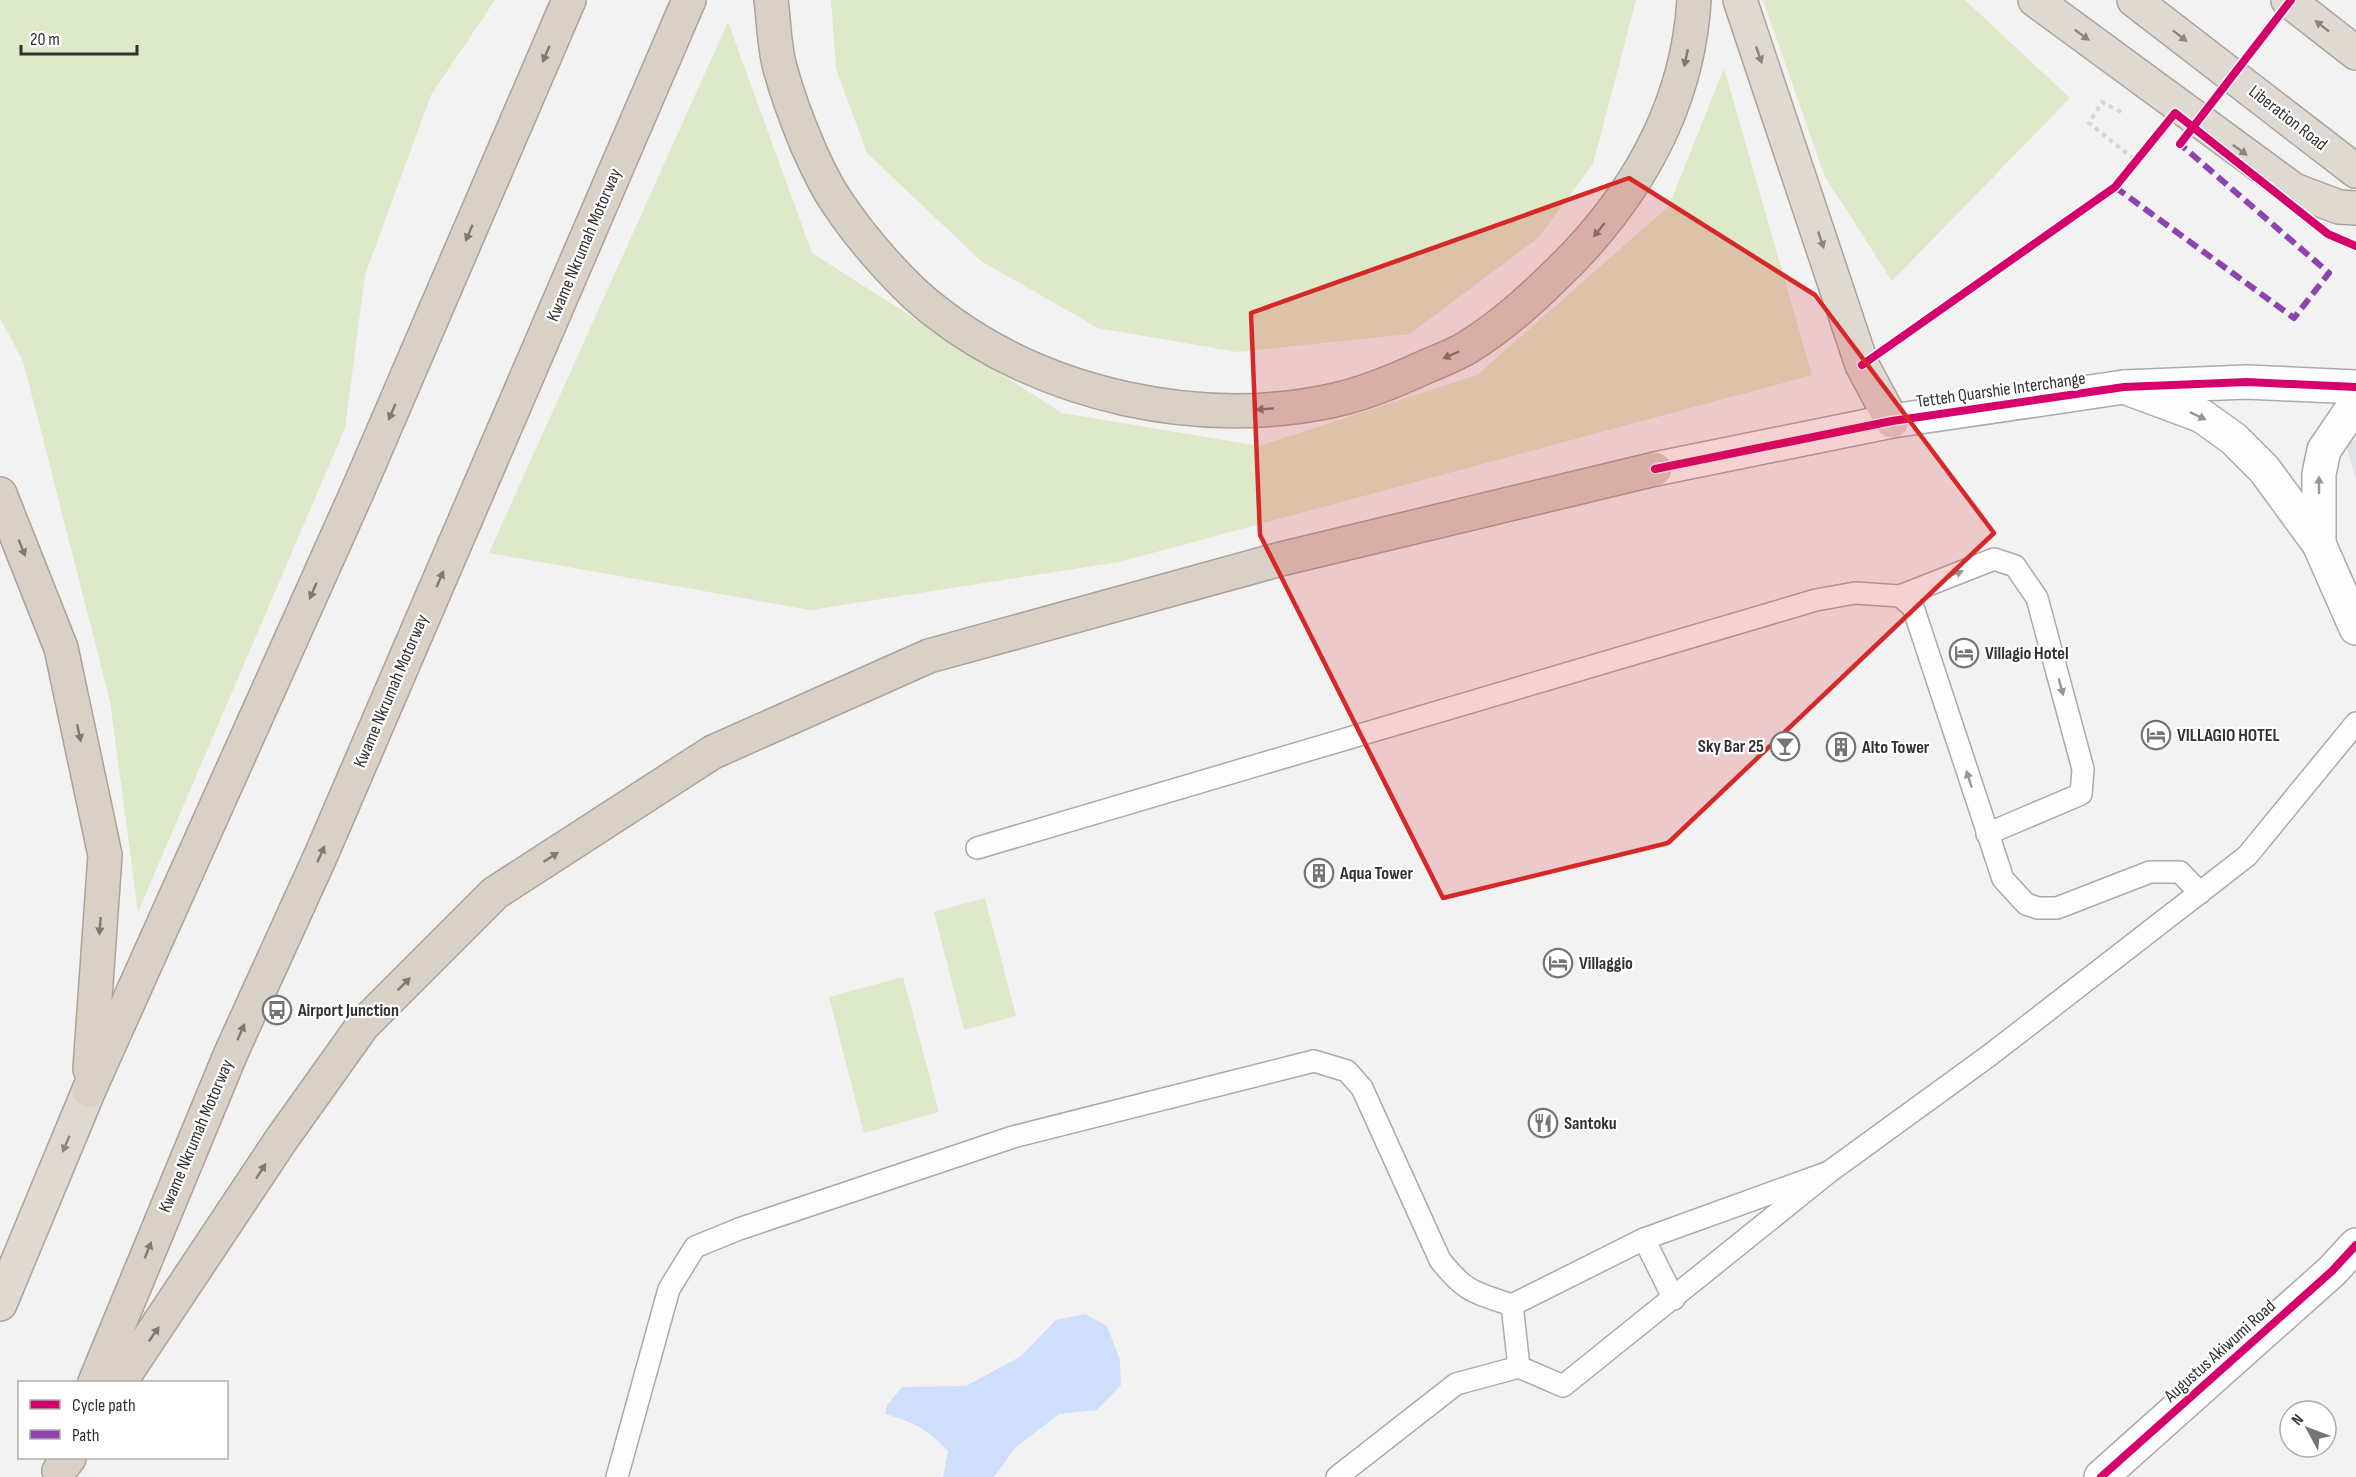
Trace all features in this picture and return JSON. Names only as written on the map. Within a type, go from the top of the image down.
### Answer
[{"type":"highway","points":[[0,1304],[88,1090],[354,501],[569,0]]},
{"type":"highway","name":"Kwame Nkrumah Motorway","points":[[96,1381],[231,1053],[321,855],[689,0]]},
{"type":"highway","points":[[771,0],[779,65],[807,144],[837,204],[893,270],[933,310],[983,343],[1034,370],[1114,395],[1160,404],[1237,411],[1283,408],[1337,399],[1400,379],[1467,348],[1513,315],[1592,238],[1626,195],[1656,146],[1679,88],[1692,27],[1694,0]]},
{"type":"highway","points":[[1740,0],[1862,365],[1892,421]]},
{"type":"highway","points":[[2035,0],[2294,190],[2340,207],[2356,208]]},
{"type":"highway","name":"Liberation Road","points":[[2134,0],[2356,171]]},
{"type":"highway","points":[[2288,0],[2356,52]]},
{"type":"highway","points":[[121,1381],[178,1299],[281,1140],[363,1025],[495,893],[713,752],[929,656],[1281,559],[1655,470]]},
{"type":"highway","points":[[0,494],[61,648],[105,855],[88,1090]]},
{"type":"street","name":"Tetteh Quarshie Interchange","points":[[1655,470],[1892,421],[2124,387],[2247,382],[2356,387]]},
{"type":"street","points":[[2124,387],[2202,416],[2234,438],[2264,469],[2319,544],[2356,628]]},
{"type":"street","points":[[2319,544],[2319,474],[2324,450],[2356,403]]},
{"type":"street","name":"Augustus Akiwumi Road","points":[[2101,1477],[2332,1271],[2356,1245]]},
{"type":"lane","points":[[977,848],[1816,600],[1855,594],[1900,596],[1994,559],[2015,566],[2037,598],[2083,769],[2081,794],[1987,834]]},
{"type":"lane","points":[[1900,596],[1913,607],[2003,879],[2026,904],[2038,908],[2057,908],[2150,872],[2180,872],[2200,892]]},
{"type":"lane","points":[[1337,1477],[1456,1384],[1519,1367],[1563,1386],[1829,1172],[1990,1055],[2247,856],[2356,723]]},
{"type":"lane","points":[[617,1477],[669,1288],[695,1247],[739,1229],[1013,1137],[1314,1061],[1347,1071],[1362,1088],[1440,1260],[1455,1280],[1469,1291],[1512,1305],[1644,1239],[1829,1172]]},
{"type":"lane","points":[[1644,1239],[1674,1299]]},
{"type":"lane","points":[[1512,1305],[1519,1367]]},
{"type":"path","points":[[2132,117],[2102,102],[2089,123],[2136,161]]},
{"type":"highlighted area","points":[[1629,178],[1815,295],[1994,533],[1668,843],[1443,898],[1260,535],[1251,313]]},
{"type":"shaded area","points":[[2356,440],[2356,479],[2345,442]]},
{"type":"green space","points":[[0,0],[495,0],[431,95],[365,275],[345,428],[138,912],[110,701],[23,361],[0,318]]},
{"type":"green space","points":[[831,0],[1636,0],[1593,164],[1538,238],[1410,334],[1237,352],[1098,328],[981,261],[867,153],[836,69]]},
{"type":"green space","points":[[1763,0],[1965,0],[2070,98],[1892,281],[1824,175]]},
{"type":"green space","points":[[728,22],[812,253],[1062,413],[1259,446],[1477,375],[1669,206],[1724,68],[1812,375],[1119,562],[810,610],[489,553]]},
{"type":"green space","points":[[985,898],[1016,1016],[964,1030],[934,912]]},
{"type":"green space","points":[[903,977],[939,1112],[864,1133],[829,997]]},
{"type":"water","points":[[1085,1314],[1107,1326],[1120,1360],[1121,1385],[1097,1410],[1059,1414],[1015,1448],[994,1477],[943,1477],[948,1451],[920,1427],[885,1414],[887,1405],[902,1387],[966,1386],[1021,1356],[1056,1320]]},
{"type":"marked path","points":[[2115,187],[2294,318],[2329,273],[2180,144],[2183,140]]},
{"type":"cycle path","points":[[2180,144],[2291,0]]},
{"type":"cycle path","points":[[1862,365],[2115,187],[2175,113],[2328,234],[2356,246]]},
{"type":"cycle path","points":[[1655,469],[1892,421],[2124,387],[2247,382],[2356,387]]},
{"type":"cycle path","points":[[2101,1477],[2332,1271],[2356,1245]]},
{"type":"place","name":"Villagio Hotel","points":[[1964,653]]},
{"type":"place","name":"VILLAGIO HOTEL","points":[[2156,735]]},
{"type":"place","name":"Sky Bar 25","points":[[1785,746]]},
{"type":"place","name":"Alto Tower","points":[[1841,747]]},
{"type":"place","name":"Aqua Tower","points":[[1319,873]]},
{"type":"place","name":"Villaggio","points":[[1558,963]]},
{"type":"place","name":"Airport Junction","points":[[277,1010]]},
{"type":"place","name":"Santoku","points":[[1543,1123]]}]
